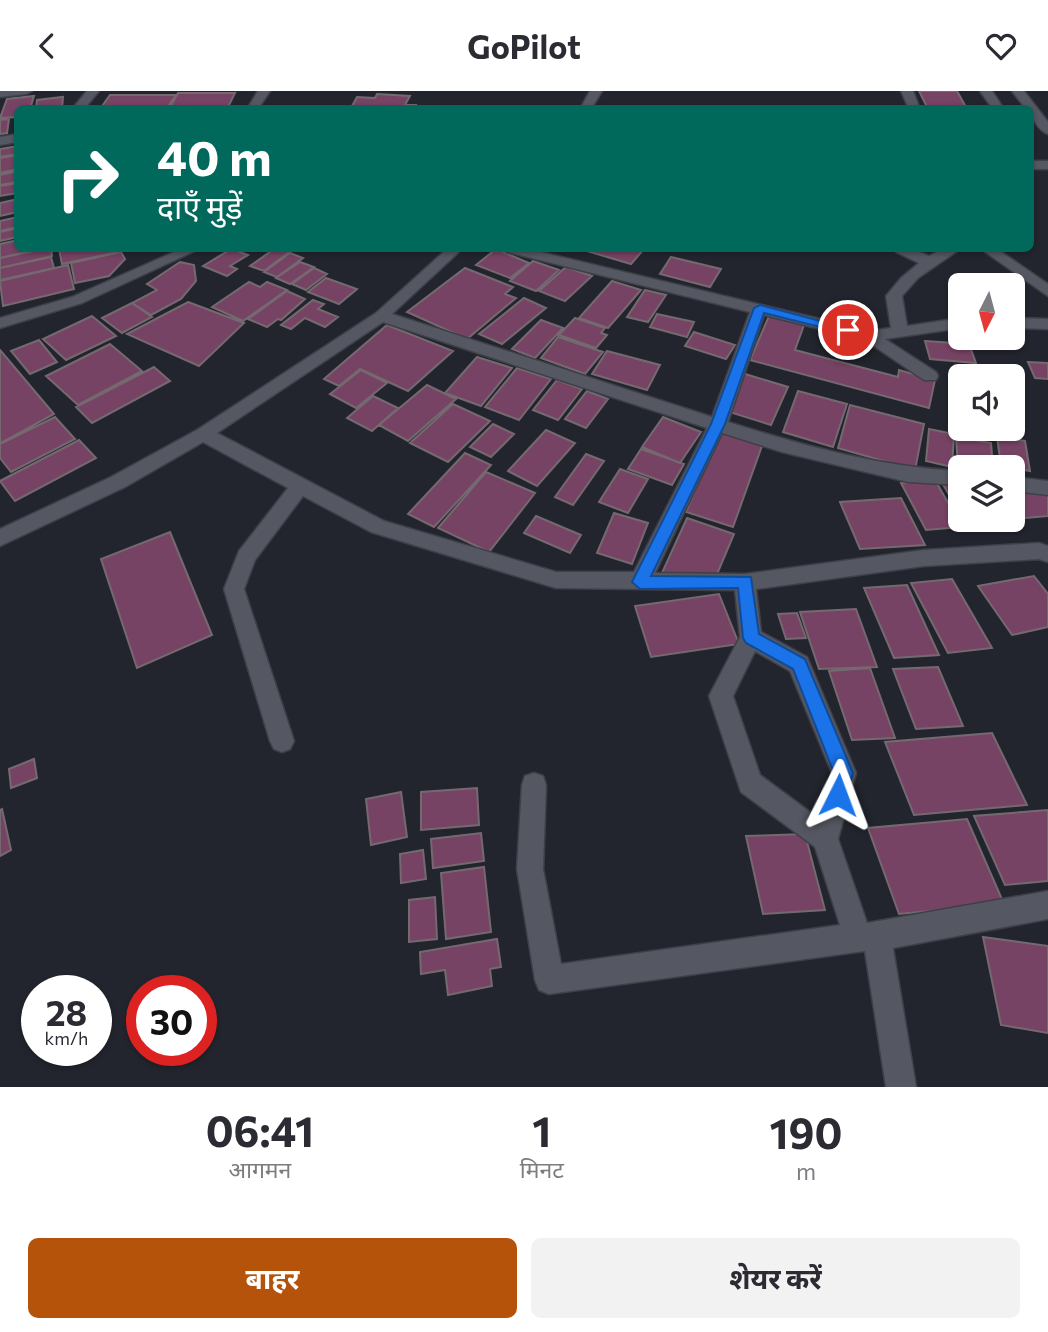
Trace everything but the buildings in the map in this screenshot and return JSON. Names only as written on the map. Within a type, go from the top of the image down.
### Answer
[{"type":"street","points":[[0,94],[26,91]]},
{"type":"street","points":[[81,105],[93,91]]},
{"type":"street","points":[[1034,112],[1048,131]]},
{"type":"street","points":[[154,252],[159,264]]},
{"type":"street","points":[[0,323],[77,300],[185,252]]},
{"type":"street","points":[[0,538],[118,482],[202,434],[381,316],[452,252]]},
{"type":"street","points":[[525,252],[870,336],[930,376]]},
{"type":"street","points":[[908,252],[930,262]]},
{"type":"street","points":[[900,332],[894,296],[912,273],[948,252]]},
{"type":"street","points":[[992,252],[1048,291]]},
{"type":"street","points":[[640,582],[718,424],[760,308]]},
{"type":"street","points":[[381,316],[782,446],[908,475],[948,477]]},
{"type":"street","points":[[1026,323],[1048,324]]},
{"type":"street","points":[[870,336],[948,325]]},
{"type":"street","points":[[202,434],[378,527],[556,580],[745,582],[924,558],[1045,551]]},
{"type":"street","points":[[1025,485],[1048,488]]},
{"type":"street","points":[[282,741],[234,589],[246,557],[300,486]]},
{"type":"street","points":[[745,582],[751,638],[721,697],[750,783],[825,839],[868,937],[901,1087]]},
{"type":"street","points":[[751,638],[799,664],[844,773],[825,839]]},
{"type":"street","points":[[534,785],[530,869],[549,980],[868,937],[1048,905]]},
{"type":"route","points":[[838,795],[844,773],[799,664],[751,638],[745,582],[640,582],[718,424],[760,308],[848,330]]}]
